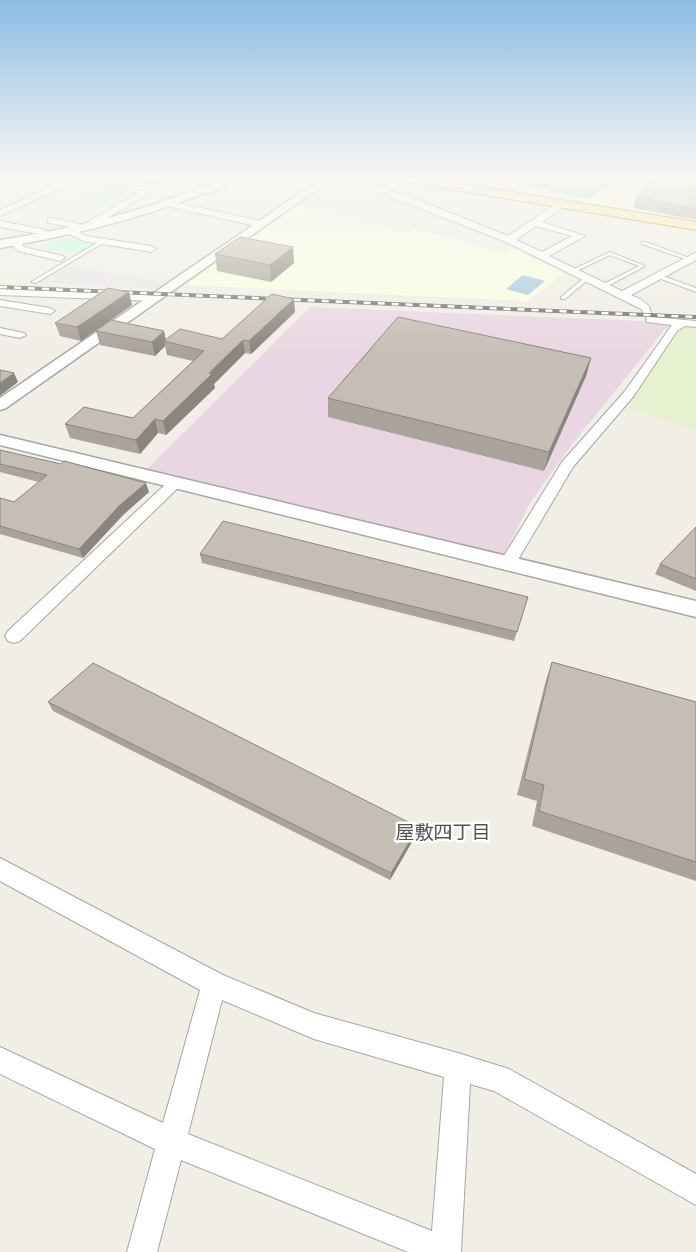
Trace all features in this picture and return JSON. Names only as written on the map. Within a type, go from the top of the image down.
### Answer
[{"type":"street","points":[[83,236],[104,242],[152,249]]},
{"type":"street","points":[[0,404],[243,236]]},
{"type":"street","points":[[500,236],[640,303],[651,320],[689,323]]},
{"type":"street","points":[[509,240],[514,236]]},
{"type":"street","points":[[541,256],[578,236]]},
{"type":"street","points":[[0,244],[45,237]]},
{"type":"street","points":[[16,242],[21,249],[60,258]]},
{"type":"street","points":[[622,295],[692,260]]},
{"type":"street","points":[[0,292],[154,298]]},
{"type":"street","points":[[0,302],[14,292]]},
{"type":"street","points":[[0,302],[50,311]]},
{"type":"street","points":[[507,564],[567,465],[629,394],[673,329],[689,323]]},
{"type":"street","points":[[0,331],[20,335]]},
{"type":"street","points":[[0,440],[696,609]]},
{"type":"street","points":[[14,636],[175,482]]},
{"type":"street","points":[[1,872],[214,984],[314,1026],[499,1079],[696,1190]]},
{"type":"street","points":[[142,1252],[214,984]]},
{"type":"street","points":[[0,1060],[172,1142],[446,1252],[458,1066]]},
{"type":"lane","points":[[34,282],[104,242]]},
{"type":"lane","points":[[644,243],[692,260]]},
{"type":"lane","points":[[572,271],[610,254],[643,266],[604,286]]},
{"type":"lane","points":[[658,276],[696,290]]},
{"type":"lane","points":[[563,298],[587,278]]},
{"type":"shaded area","points":[[252,236],[443,236],[504,253],[512,248],[565,272],[528,301],[186,285]]},
{"type":"shaded area","points":[[65,265],[170,283],[163,288],[37,283]]},
{"type":"shaded area","points":[[523,275],[545,281],[528,295],[506,289]]},
{"type":"shaded area","points":[[310,307],[643,321],[673,325],[665,329],[573,443],[531,501],[504,554],[147,469]]},
{"type":"shaded area","points":[[686,326],[696,326],[696,431],[628,408],[676,331]]},
{"type":"green space","points":[[69,238],[99,243],[80,254],[33,246]]},
{"type":"building","points":[[240,237],[293,247],[270,265],[215,254]]},
{"type":"building","points":[[108,288],[129,292],[77,327],[55,323]]},
{"type":"building","points":[[272,294],[294,299],[249,341],[243,340],[209,373],[212,374],[163,421],[155,419],[136,440],[65,424],[84,407],[133,418],[204,351],[164,341],[180,329],[222,339]]},
{"type":"building","points":[[398,317],[591,358],[549,452],[328,398]]},
{"type":"building","points":[[111,320],[164,331],[152,342],[96,331]]},
{"type":"building","points":[[0,370],[14,373],[0,383]]},
{"type":"building","points":[[0,450],[61,464],[64,461],[146,483],[120,505],[79,549],[0,526],[0,498],[14,502],[47,475],[0,464]]},
{"type":"building","points":[[223,521],[528,597],[517,632],[200,554]]},
{"type":"building","points":[[696,527],[696,579],[660,564]]},
{"type":"building","points":[[552,662],[696,702],[696,862],[539,811],[544,785],[524,779]]},
{"type":"building","points":[[93,663],[418,827],[391,873],[48,702]]},
{"type":"railway","points":[[0,287],[696,317]]},
{"type":"district","name":"屋敷四丁目","points":[[443,832]]}]
